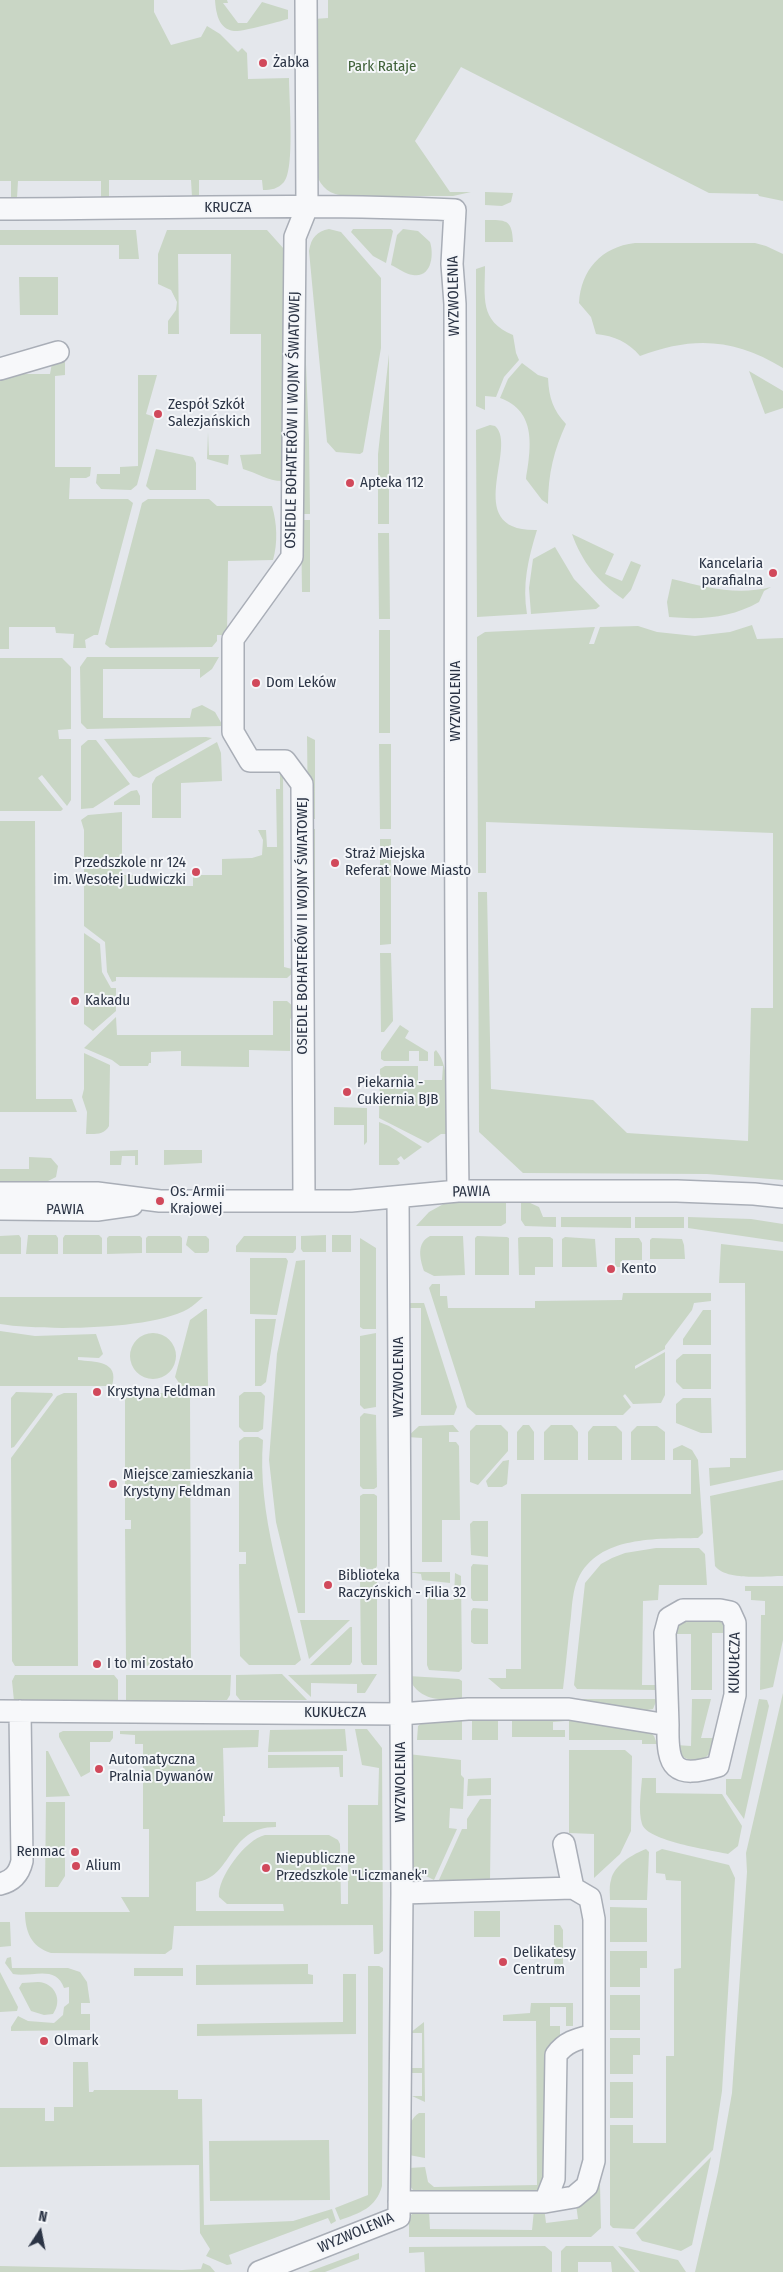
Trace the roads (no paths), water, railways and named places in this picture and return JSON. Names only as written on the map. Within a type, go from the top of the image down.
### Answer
[{"type":"street","points":[[306,0],[307,208]]},
{"type":"street","name":"KRUCZA","points":[[0,210],[307,208],[455,210]]},
{"type":"street","name":"OSIEDLE BOHATERÓW II WOJNY ŚWIATOWEJ","points":[[304,1200],[302,784],[285,762],[250,761],[233,732],[233,639],[292,557],[295,237],[307,208]]},
{"type":"street","name":"WYZWOLENIA","points":[[455,210],[452,264],[455,304],[457,684],[455,883],[458,1191]]},
{"type":"street","points":[[0,369],[58,352]]},
{"type":"street","name":"PAWIA","points":[[0,1193],[97,1193],[160,1201],[352,1201],[458,1191],[677,1191],[783,1197]]},
{"type":"street","name":"WYZWOLENIA","points":[[259,2272],[399,2217],[402,1893],[398,1197]]},
{"type":"street","name":"PAWIA","points":[[0,1209],[97,1210],[160,1201]]},
{"type":"street","name":"KUKUŁCZA","points":[[683,1610],[720,1610],[730,1612],[736,1622],[736,1695],[718,1766],[697,1772],[679,1769],[672,1763],[668,1750],[668,1725],[665,1633],[669,1618],[683,1610]]},
{"type":"street","name":"KUKUŁCZA","points":[[10,1711],[400,1714],[468,1709],[569,1709],[668,1725]]},
{"type":"street","points":[[0,1884],[8,1882],[19,1873],[22,1861],[10,1711]]},
{"type":"street","points":[[564,1844],[573,1888]]},
{"type":"street","points":[[399,2202],[544,2202],[574,2197],[587,2186],[594,2161],[594,1919],[590,1898],[573,1888],[402,1893]]},
{"type":"street","points":[[544,2202],[554,2179],[556,2055],[562,2047],[574,2040],[594,2036]]},
{"type":"place","name":"Żabka","points":[[263,63]]},
{"type":"place","name":"Zespół Szkół Salezjańskich","points":[[158,414]]},
{"type":"place","name":"Apteka 112","points":[[350,483]]},
{"type":"place","name":"Kancelaria parafialna","points":[[773,573]]},
{"type":"place","name":"Dom Leków","points":[[256,683]]},
{"type":"place","name":"Straż Miejska Referat Nowe Miasto","points":[[335,863]]},
{"type":"place","name":"Przedszkole nr 124 im. Wesołej Ludwiczki","points":[[196,872]]},
{"type":"place","name":"Kakadu","points":[[75,1001]]},
{"type":"place","name":"Piekarnia - Cukiernia BJB","points":[[347,1092]]},
{"type":"place","name":"Os. Armii Krajowej","points":[[160,1201]]},
{"type":"place","name":"Kento","points":[[611,1269]]},
{"type":"place","name":"Krystyna Feldman","points":[[97,1392]]},
{"type":"place","name":"Miejsce zamieszkania Krystyny Feldman","points":[[113,1484]]},
{"type":"place","name":"Biblioteka Raczyńskich - Filia 32","points":[[328,1585]]},
{"type":"place","name":"I to mi zostało","points":[[97,1664]]},
{"type":"place","name":"Automatyczna Pralnia Dywanów","points":[[99,1769]]},
{"type":"place","name":"Renmac","points":[[75,1852]]},
{"type":"place","name":"Alium","points":[[76,1866]]},
{"type":"place","name":"Niepubliczne Przedszkole \"Liczmanek\"","points":[[266,1868]]},
{"type":"place","name":"Delikatesy Centrum","points":[[503,1962]]},
{"type":"place","name":"Olmark","points":[[44,2041]]},
{"type":"park label","name":"Park Rataje","points":[[382,67]]}]
